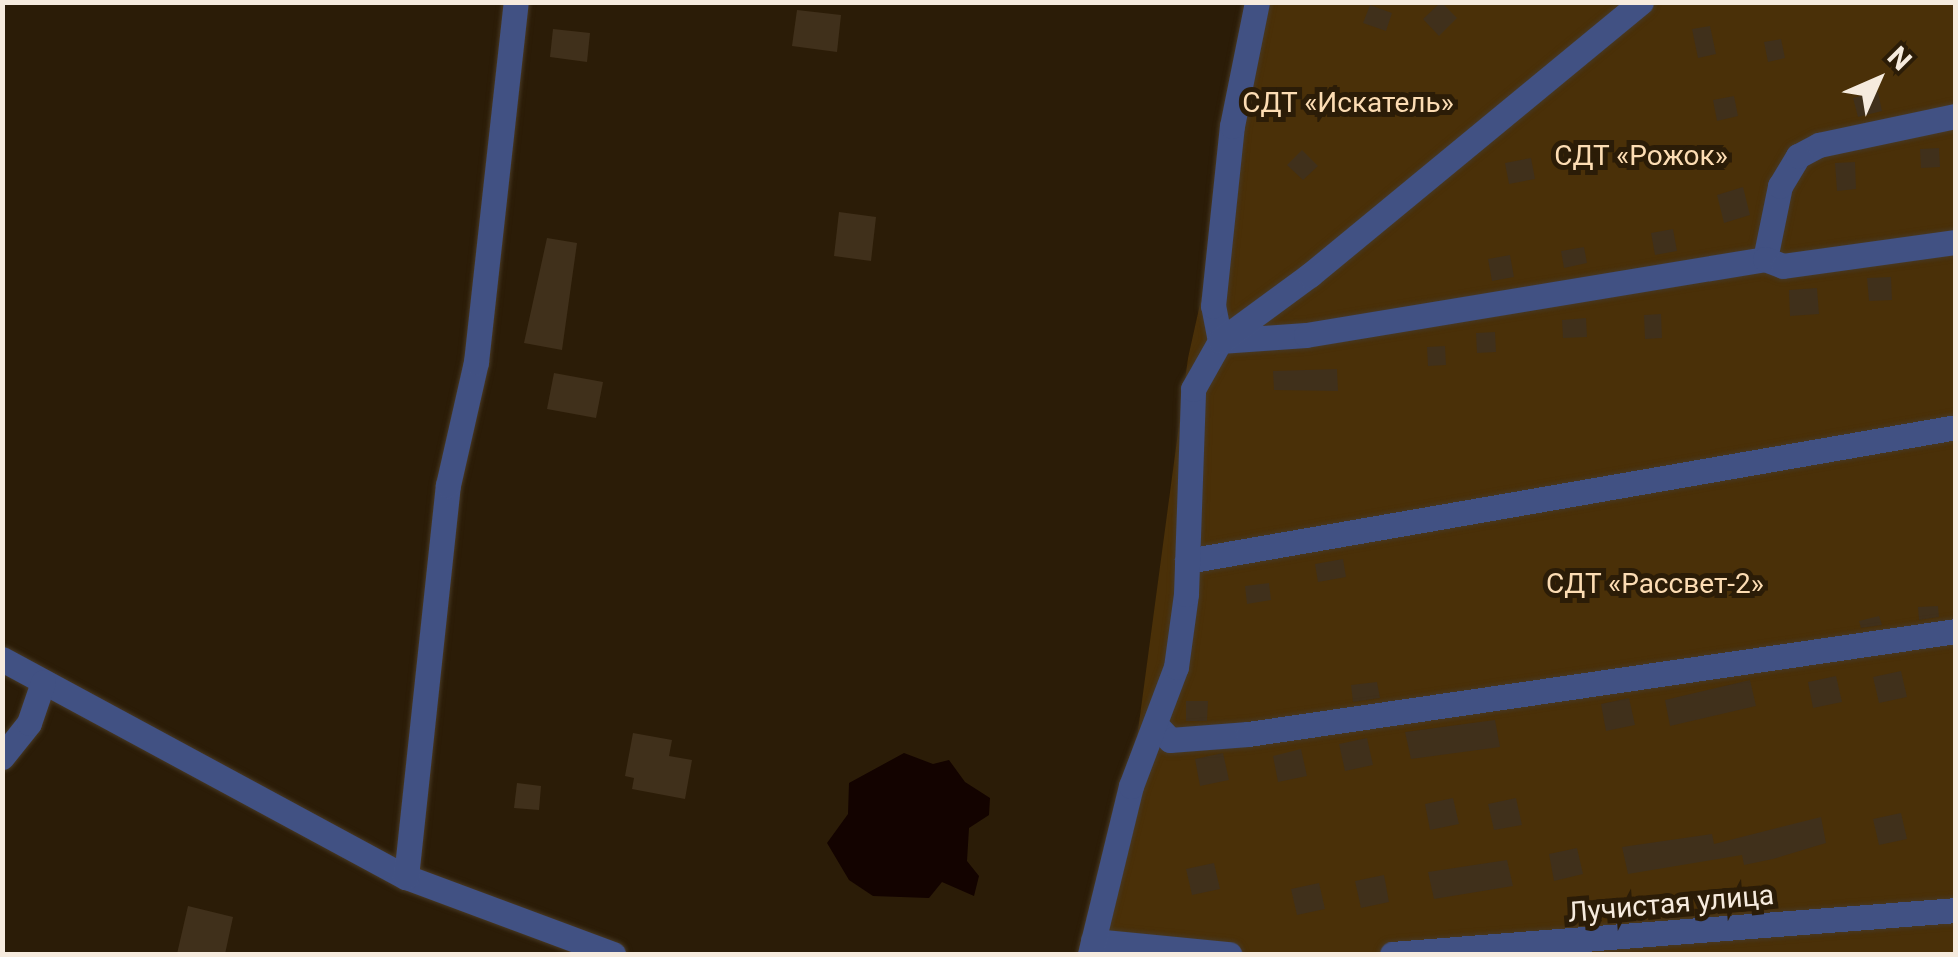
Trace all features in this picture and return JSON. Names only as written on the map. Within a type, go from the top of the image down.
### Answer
[{"type":"street","points":[[406,877],[448,485],[476,362],[516,2]]},
{"type":"street","points":[[1220,341],[1213,306],[1232,126],[1256,2]]},
{"type":"street","points":[[1229,954],[1092,948],[1131,786],[1176,668],[1187,561],[1193,389],[1220,341],[1310,275],[1641,2]]},
{"type":"street","points":[[1765,260],[1780,186],[1798,156],[1819,145],[1956,116]]},
{"type":"street","points":[[1220,341],[1306,335],[1765,260],[1783,266],[1956,242]]},
{"type":"street","points":[[1187,561],[1956,427]]},
{"type":"street","points":[[1157,726],[1170,740],[1248,734],[1956,632]]},
{"type":"street","points":[[2,659],[406,877],[613,954]]},
{"type":"street","points":[[2,757],[29,723],[43,682]]},
{"type":"street","name":"Лучистая улица","points":[[1392,954],[1956,910]]},
{"type":"green space","name":"СДТ «Рассвет-2»","points":[[1267,3],[1955,3],[1955,954],[1079,954],[1137,738],[1188,358]]},
{"type":"shaded area","points":[[904,753],[933,764],[949,760],[965,782],[990,798],[989,815],[969,828],[967,861],[979,876],[974,896],[942,882],[929,898],[873,896],[849,880],[827,843],[848,814],[849,783]]},
{"type":"building","points":[[1441,2],[1457,18],[1439,36],[1423,19]]},
{"type":"building","points":[[1370,5],[1392,13],[1386,31],[1363,23]]},
{"type":"building","points":[[797,10],[841,15],[837,52],[792,46]]},
{"type":"building","points":[[1710,26],[1716,54],[1698,58],[1692,29]]},
{"type":"building","points":[[553,29],[590,33],[587,62],[550,57]]},
{"type":"building","points":[[1781,39],[1785,58],[1768,62],[1764,42]]},
{"type":"building","points":[[1878,92],[1882,111],[1858,117],[1853,98]]},
{"type":"building","points":[[1734,96],[1738,116],[1717,121],[1713,100]]},
{"type":"building","points":[[1939,148],[1940,167],[1921,168],[1920,149]]},
{"type":"building","points":[[1302,150],[1318,166],[1303,180],[1287,165]]},
{"type":"building","points":[[1531,158],[1535,179],[1509,184],[1505,163]]},
{"type":"building","points":[[1855,162],[1856,189],[1837,191],[1835,163]]},
{"type":"building","points":[[1743,187],[1750,215],[1724,223],[1717,195]]},
{"type":"building","points":[[839,212],[876,217],[871,261],[834,256]]},
{"type":"building","points":[[1673,229],[1677,251],[1655,255],[1651,233]]},
{"type":"building","points":[[547,238],[577,243],[562,350],[524,343]]},
{"type":"building","points":[[1584,247],[1587,263],[1564,268],[1561,251]]},
{"type":"building","points":[[1510,255],[1514,277],[1492,281],[1488,259]]},
{"type":"building","points":[[1891,277],[1892,300],[1869,301],[1867,278]]},
{"type":"building","points":[[1817,288],[1819,314],[1790,316],[1789,290]]},
{"type":"building","points":[[1661,314],[1662,338],[1645,339],[1644,315]]},
{"type":"building","points":[[1586,318],[1587,337],[1563,338],[1562,320]]},
{"type":"building","points":[[1495,332],[1496,352],[1477,353],[1476,333]]},
{"type":"building","points":[[1445,346],[1446,365],[1428,366],[1427,347]]},
{"type":"building","points":[[1337,369],[1338,391],[1274,390],[1273,371]]},
{"type":"building","points":[[554,373],[603,382],[596,418],[547,409]]},
{"type":"building","points":[[1343,559],[1346,577],[1318,582],[1315,564]]},
{"type":"building","points":[[1269,583],[1271,600],[1247,604],[1245,586]]},
{"type":"building","points":[[1938,606],[1939,617],[1919,620],[1918,607]]},
{"type":"building","points":[[1879,616],[1882,625],[1861,628],[1859,621]]},
{"type":"building","points":[[1901,671],[1907,697],[1879,703],[1873,677]]},
{"type":"building","points":[[1836,676],[1842,702],[1813,708],[1808,682]]},
{"type":"building","points":[[1750,680],[1756,706],[1670,726],[1665,700]]},
{"type":"building","points":[[1377,682],[1380,698],[1353,702],[1351,685]]},
{"type":"building","points":[[1629,698],[1635,725],[1606,731],[1601,704]]},
{"type":"building","points":[[1186,701],[1208,701],[1207,721],[1186,721]]},
{"type":"building","points":[[1495,720],[1500,747],[1411,759],[1405,732]]},
{"type":"building","points":[[633,733],[672,740],[669,756],[692,760],[685,799],[632,789],[634,778],[625,776]]},
{"type":"building","points":[[1367,738],[1373,765],[1345,771],[1339,744]]},
{"type":"building","points":[[1301,749],[1307,776],[1278,782],[1273,756]]},
{"type":"building","points":[[1223,753],[1229,780],[1200,786],[1195,759]]},
{"type":"building","points":[[517,783],[541,786],[539,810],[514,808]]},
{"type":"building","points":[[1453,798],[1459,824],[1430,830],[1425,804]]},
{"type":"building","points":[[1516,798],[1522,825],[1494,830],[1488,804]]},
{"type":"building","points":[[1901,813],[1907,839],[1879,845],[1873,819]]},
{"type":"building","points":[[1821,817],[1826,843],[1744,865],[1742,855],[1628,874],[1622,847],[1712,834],[1714,844]]},
{"type":"building","points":[[1577,848],[1583,874],[1554,881],[1549,854]]},
{"type":"building","points":[[1507,860],[1513,886],[1434,899],[1428,872]]},
{"type":"building","points":[[1214,863],[1220,889],[1192,895],[1186,869]]},
{"type":"building","points":[[1384,875],[1389,902],[1361,908],[1355,881]]},
{"type":"building","points":[[1319,883],[1325,909],[1297,915],[1291,889]]},
{"type":"building","points":[[188,906],[233,917],[225,954],[177,954]]},
{"type":"park label","name":"СДТ «Искатель»","points":[[1348,103]]},
{"type":"park label","name":"СДТ «Рожок»","points":[[1641,156]]}]
